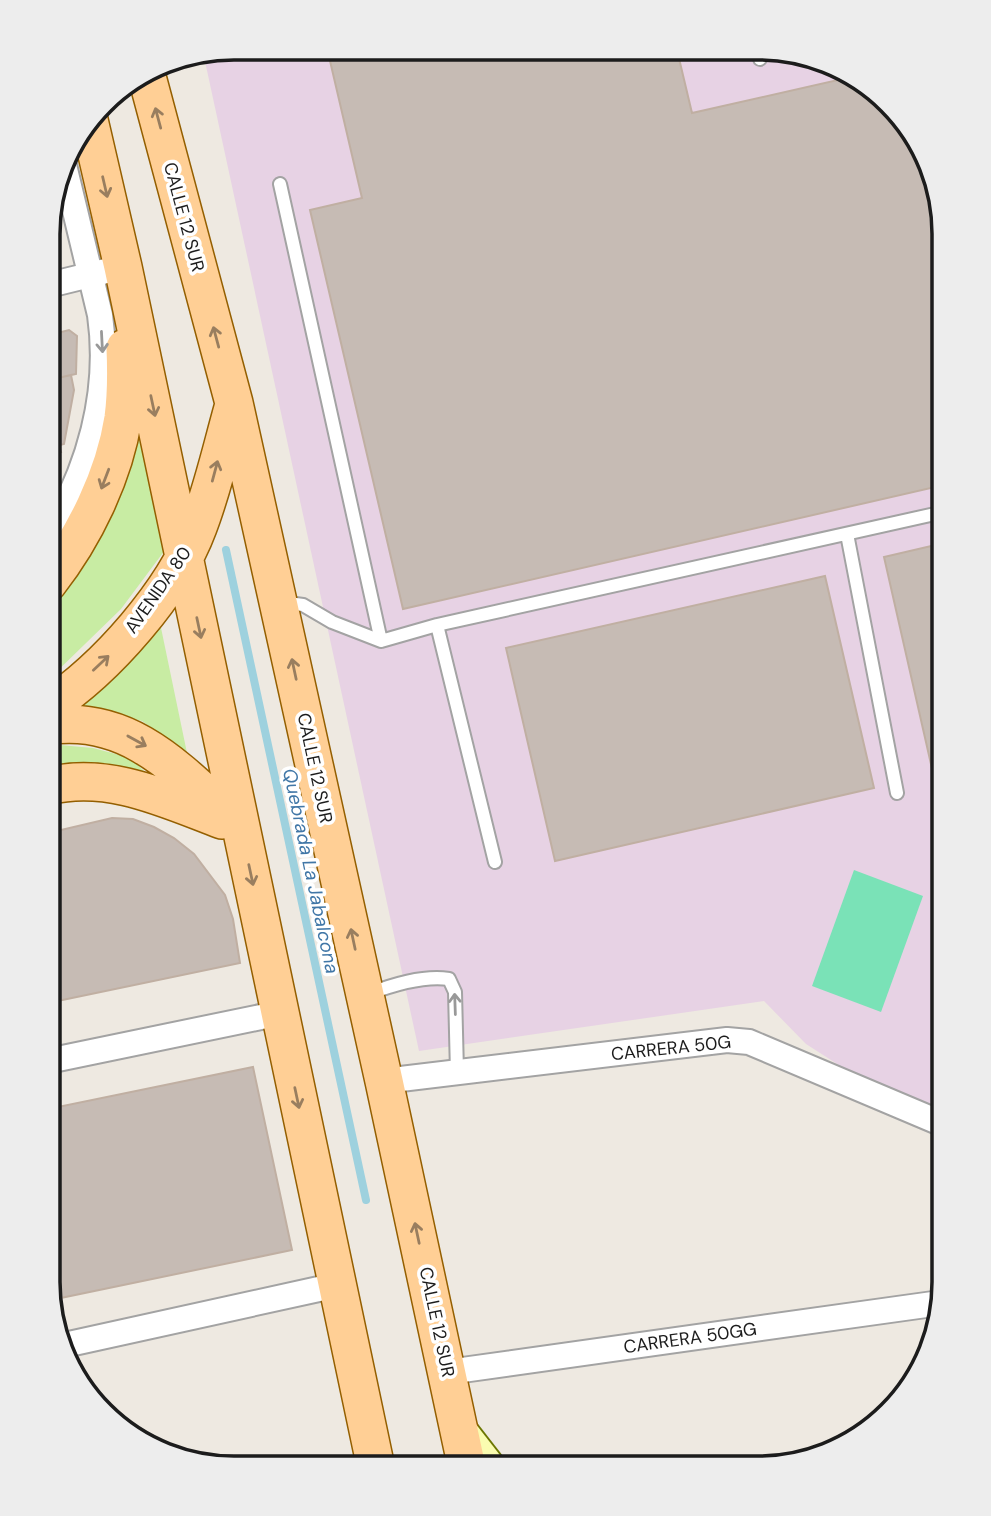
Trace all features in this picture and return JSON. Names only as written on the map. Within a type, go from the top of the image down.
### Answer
[{"type":"main road","name":"CALLE 12 SUR","points":[[148,82],[234,403],[465,1456]]},
{"type":"main road","points":[[60,569],[93,511],[111,463],[123,419],[126,374],[107,271],[91,136]]},
{"type":"main road","points":[[107,271],[184,557],[373,1456]]},
{"type":"main road","name":"AVENIDA 80","points":[[60,698],[83,680],[145,616],[184,557],[207,502],[234,403]]},
{"type":"main road","points":[[60,725],[89,724],[122,733],[156,751],[241,827]]},
{"type":"main road","points":[[60,783],[92,781],[121,785],[241,827]]},
{"type":"street","points":[[60,510],[81,475],[90,446],[103,372],[107,271],[69,178]]},
{"type":"street","points":[[60,282],[107,271]]},
{"type":"street","points":[[60,1059],[280,1013]]},
{"type":"street","name":"CARRERA 50G","points":[[384,1081],[727,1040],[749,1042],[931,1119]]},
{"type":"street","points":[[71,1344],[337,1285]]},
{"type":"street","name":"CARRERA 50GG","points":[[447,1372],[930,1304]]},
{"type":"street","points":[[461,1432],[480,1456]]},
{"type":"lane","points":[[280,184],[381,641]]},
{"type":"lane","points":[[279,602],[303,605],[332,622],[381,641],[437,625],[932,515]]},
{"type":"lane","points":[[847,534],[897,793]]},
{"type":"lane","points":[[437,625],[495,862]]},
{"type":"lane","points":[[365,995],[435,977],[449,979],[455,992],[457,1072]]},
{"type":"shaded area","points":[[222,60],[757,60],[802,65],[824,73],[863,96],[895,128],[918,167],[926,189],[931,222],[931,1106],[870,1085],[806,1044],[764,1001],[419,1051],[205,62]]},
{"type":"green space","points":[[141,383],[171,542],[121,609],[60,668],[60,592]]},
{"type":"green space","points":[[160,623],[187,753],[142,721],[110,713],[72,712],[111,682]]},
{"type":"green space","points":[[60,745],[93,748],[131,758],[150,777],[86,765],[60,766]]},
{"type":"green space","points":[[854,870],[923,896],[881,1012],[812,986]]},
{"type":"building","points":[[330,60],[679,60],[692,113],[838,80],[844,83],[880,111],[895,128],[908,147],[926,189],[932,234],[932,488],[403,609],[310,210],[362,198]]},
{"type":"building","points":[[69,330],[77,336],[76,374],[60,378],[60,332]]},
{"type":"building","points":[[71,375],[74,390],[64,444],[60,445],[60,378]]},
{"type":"building","points":[[932,546],[931,766],[884,557]]},
{"type":"building","points":[[825,576],[874,788],[555,861],[506,648]]},
{"type":"building","points":[[112,818],[133,819],[174,838],[194,854],[225,895],[233,919],[240,963],[60,1000],[60,830]]},
{"type":"building","points":[[253,1067],[292,1250],[61,1298],[60,1107]]},
{"type":"waterway","name":"Quebrada La Jabalcona","points":[[226,550],[366,1200]]}]
